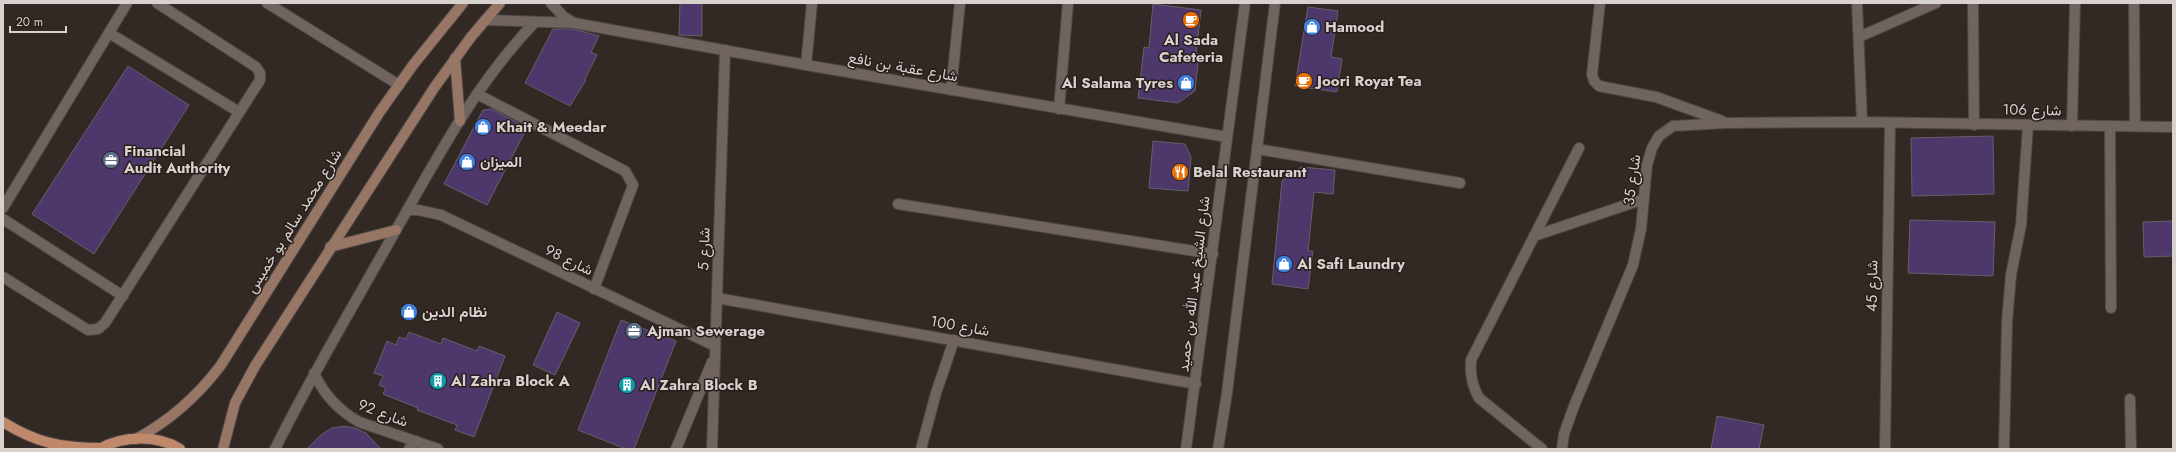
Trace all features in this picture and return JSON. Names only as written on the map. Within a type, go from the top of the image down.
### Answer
[{"type":"main road","name":"شارع محمد سالم بو خميس","points":[[136,439],[175,415],[207,384],[221,365],[399,85],[462,3]]},
{"type":"main road","points":[[223,449],[229,421],[245,384],[330,247],[455,58],[500,3]]},
{"type":"main road","points":[[455,58],[460,121]]},
{"type":"main road","points":[[330,247],[396,230]]},
{"type":"main road","points":[[3,422],[31,437],[53,445],[76,448],[100,448],[118,441],[136,439],[157,440],[180,449]]},
{"type":"street","points":[[3,208],[127,3]]},
{"type":"street","points":[[3,277],[88,330],[98,330],[106,323],[260,80],[260,73],[256,67],[157,3]]},
{"type":"street","points":[[267,3],[399,85]]},
{"type":"street","points":[[551,3],[564,17],[574,23]]},
{"type":"street","points":[[806,65],[812,3]]},
{"type":"street","points":[[951,90],[960,3]]},
{"type":"street","points":[[1059,109],[1068,3]]},
{"type":"street","name":"شارع الشيخ عبد الله بن حميد","points":[[1186,449],[1196,384],[1245,3]]},
{"type":"street","points":[[1218,449],[1227,393],[1275,3]]},
{"type":"street","points":[[1600,3],[1592,74],[1594,81],[1599,86],[1656,97],[1726,123]]},
{"type":"street","points":[[1857,3],[1862,122]]},
{"type":"street","points":[[1859,37],[1936,3]]},
{"type":"street","points":[[1974,3],[1974,124]]},
{"type":"street","points":[[2072,126],[2075,3]]},
{"type":"street","points":[[2134,3],[2135,126]]},
{"type":"street","name":"شارع عقبة بن نافع","points":[[485,20],[574,23],[806,65],[1227,137]]},
{"type":"street","points":[[275,449],[314,373],[407,210],[460,121],[505,54],[535,22]]},
{"type":"street","points":[[109,33],[239,112]]},
{"type":"street","name":"شارع 5","points":[[712,449],[725,50]]},
{"type":"street","points":[[477,94],[625,170],[633,184],[594,289]]},
{"type":"street","name":"شارع 35","points":[[1562,449],[1564,434],[1574,406],[1633,265],[1640,235],[1647,165],[1652,148],[1659,136],[1673,126],[1726,123],[1890,123]]},
{"type":"street","name":"شارع 106","points":[[1890,123],[2173,127]]},
{"type":"street","name":"شارع 45","points":[[1885,449],[1890,123]]},
{"type":"street","points":[[2004,449],[2007,322],[2011,275],[2021,225],[2028,125]]},
{"type":"street","points":[[2110,126],[2112,308]]},
{"type":"street","points":[[1542,449],[1479,398],[1473,386],[1470,373],[1471,360],[1476,347],[1579,148]]},
{"type":"street","points":[[1257,149],[1460,183]]},
{"type":"street","points":[[1534,236],[1644,198]]},
{"type":"street","points":[[898,204],[1213,254]]},
{"type":"street","name":"شارع 98","points":[[407,210],[418,210],[441,215],[594,289],[715,351]]},
{"type":"street","points":[[3,219],[123,296]]},
{"type":"street","name":"شارع 100","points":[[717,298],[1196,384]]},
{"type":"street","points":[[920,449],[938,386],[954,340]]},
{"type":"street","points":[[676,449],[715,351]]},
{"type":"street","name":"شارع 92","points":[[314,373],[327,396],[347,415],[359,422],[438,449]]},
{"type":"street","points":[[2130,399],[2131,449]]},
{"type":"street","points":[[409,449],[416,441]]},
{"type":"building","points":[[680,3],[702,3],[702,36],[679,35]]},
{"type":"building","points":[[1153,4],[1201,10],[1196,54],[1199,54],[1195,91],[1178,103],[1138,98],[1144,47],[1149,48]]},
{"type":"building","points":[[1308,7],[1338,11],[1331,57],[1342,59],[1337,92],[1295,86]]},
{"type":"building","points":[[553,29],[573,29],[599,36],[591,52],[597,55],[585,79],[586,80],[570,106],[525,83]]},
{"type":"building","name":"Financial Audit Authority","points":[[128,66],[189,105],[94,254],[32,214]]},
{"type":"building","points":[[492,109],[527,128],[487,205],[444,184],[483,110]]},
{"type":"building","points":[[1993,136],[1994,194],[1912,196],[1911,138]]},
{"type":"building","points":[[1153,141],[1185,144],[1191,157],[1188,191],[1149,188]]},
{"type":"building","points":[[1301,167],[1335,170],[1333,194],[1314,192],[1308,251],[1313,251],[1308,289],[1272,284],[1282,181]]},
{"type":"building","points":[[1910,220],[1995,222],[1993,276],[1908,273]]},
{"type":"building","points":[[2173,221],[2173,256],[2144,257],[2143,222]]},
{"type":"building","points":[[557,312],[580,323],[555,375],[533,365]]},
{"type":"building","name":"Al Zahra Block B","points":[[621,320],[676,341],[634,449],[626,449],[578,430]]},
{"type":"building","name":"Al Zahra Block A","points":[[409,332],[441,344],[443,338],[477,351],[479,346],[505,356],[474,437],[455,430],[457,425],[417,410],[418,408],[383,394],[386,388],[379,385],[383,376],[374,373],[387,341],[396,345],[399,337],[406,339]]},
{"type":"building","points":[[1717,416],[1764,425],[1759,449],[1711,449]]},
{"type":"building","points":[[344,426],[355,428],[366,433],[381,449],[307,449],[322,434],[332,428]]},
{"type":"place","name":"Al Sada Cafeteria","points":[[1191,20]]},
{"type":"place","name":"Hamood","points":[[1312,27]]},
{"type":"place","name":"Joori Royat Tea","points":[[1304,81]]},
{"type":"place","name":"Al Salama Tyres","points":[[1186,83]]},
{"type":"place","name":"Khait & Meedar","points":[[483,127]]},
{"type":"place","name":"Financial Audit Authority","points":[[111,160]]},
{"type":"place","name":"الميزان","points":[[467,162]]},
{"type":"place","name":"Belal Restaurant","points":[[1180,172]]},
{"type":"place","name":"Al Safi Laundry","points":[[1284,264]]},
{"type":"place","name":"نظام الدين","points":[[409,312]]},
{"type":"place","name":"Ajman Sewerage","points":[[634,331]]},
{"type":"place","name":"Al Zahra Block A","points":[[438,381]]},
{"type":"place","name":"Al Zahra Block B","points":[[627,385]]}]
